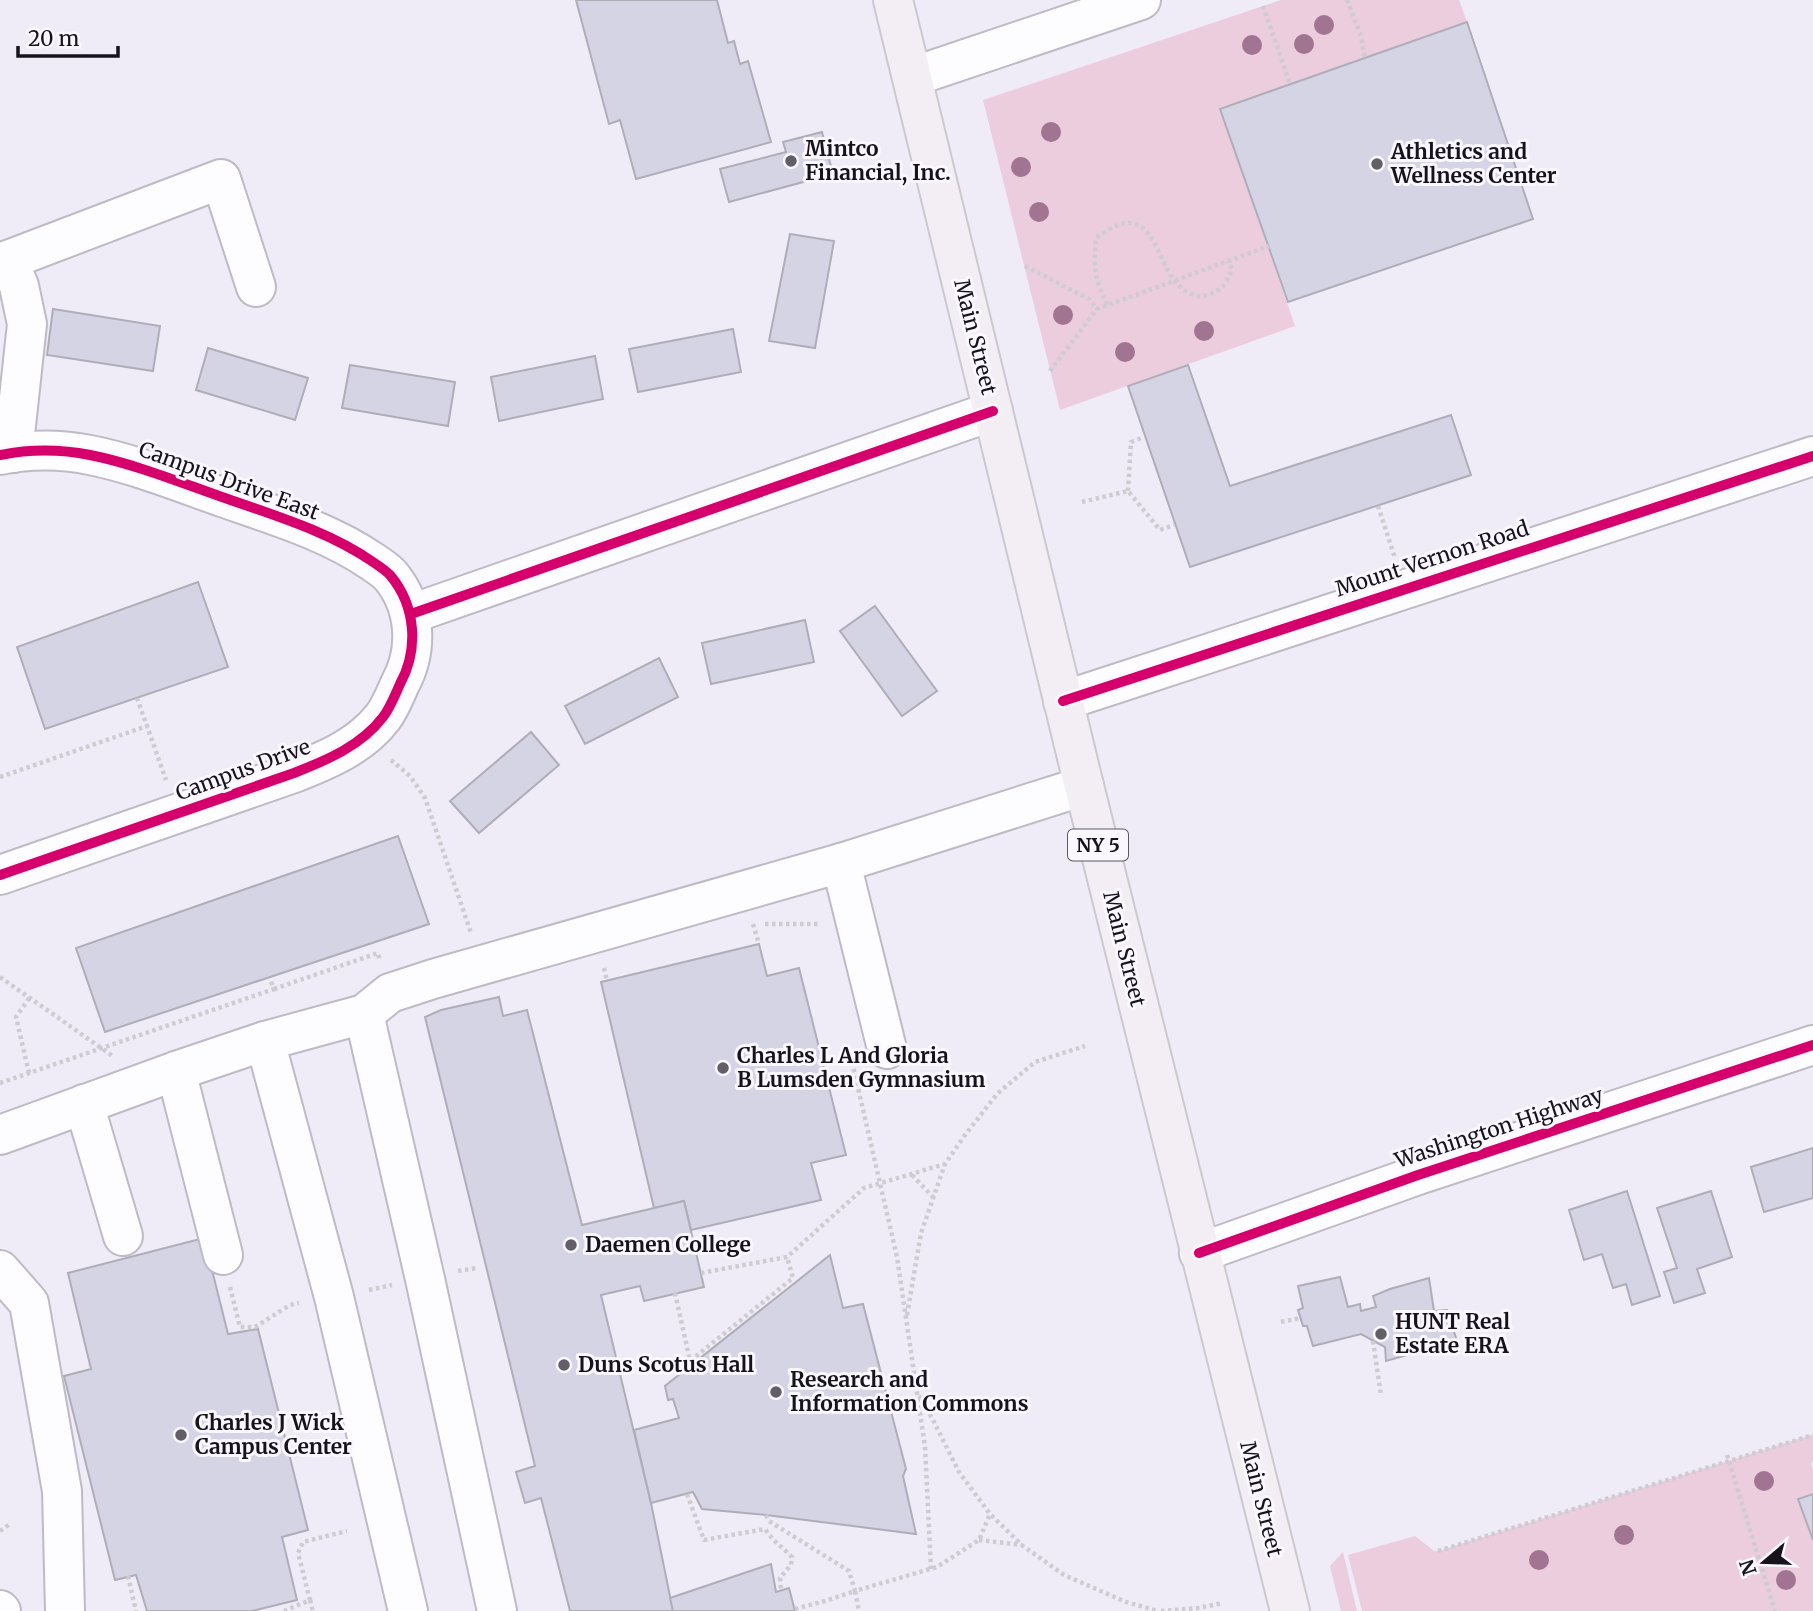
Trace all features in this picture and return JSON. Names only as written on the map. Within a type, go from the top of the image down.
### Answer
[{"type":"main road","name":"Main Street","points":[[893,0],[1199,1253],[1290,1611]]},
{"type":"street","points":[[912,77],[1141,0]]},
{"type":"street","points":[[6,454],[27,324],[19,286],[4,262],[221,179],[256,287]]},
{"type":"street","points":[[411,614],[993,411]]},
{"type":"street","name":"Campus Drive East","points":[[6,454],[49,450],[90,455],[145,469],[297,524],[354,549],[388,573],[402,591],[411,614]]},
{"type":"street","name":"Mount Vernon Road","points":[[1063,701],[1813,456]]},
{"type":"street","name":"Campus Drive","points":[[0,874],[294,773],[329,759],[365,737],[384,716],[407,672],[413,646],[411,614]]},
{"type":"street","points":[[0,1135],[481,964],[841,863],[1084,786]]},
{"type":"street","points":[[841,863],[869,1055]]},
{"type":"street","points":[[377,1003],[428,1292],[497,1611]]},
{"type":"street","points":[[265,1041],[334,1297],[408,1611]]},
{"type":"street","name":"Washington Highway","points":[[1199,1253],[1418,1175],[1813,1045]]},
{"type":"street","points":[[176,1071],[223,1255]]},
{"type":"street","points":[[84,1104],[123,1236]]},
{"type":"street","points":[[0,1270],[29,1303],[62,1491],[65,1611]]},
{"type":"path","points":[[1348,0],[1362,36],[1365,58]]},
{"type":"path","points":[[1263,6],[1290,84]]},
{"type":"path","points":[[1107,305],[1096,282],[1094,253],[1096,238],[1112,226],[1133,223],[1149,232],[1173,281],[1184,292],[1201,298],[1215,293],[1226,284],[1232,269],[1228,261]]},
{"type":"path","points":[[1050,371],[1097,309],[1269,246]]},
{"type":"path","points":[[1025,266],[1088,299],[1097,309]]},
{"type":"path","points":[[1144,437],[1130,442],[1128,491],[1160,530],[1174,525]]},
{"type":"path","points":[[1082,502],[1128,491]]},
{"type":"path","points":[[1378,506],[1406,588]]},
{"type":"path","points":[[137,698],[167,783]]},
{"type":"path","points":[[0,777],[147,726]]},
{"type":"path","points":[[391,760],[410,776],[425,798],[481,964]]},
{"type":"path","points":[[759,944],[753,924],[819,924]]},
{"type":"path","points":[[0,1083],[378,953],[377,1003]]},
{"type":"path","points":[[0,977],[121,1061],[138,1085]]},
{"type":"path","points":[[270,979],[274,989]]},
{"type":"path","points":[[29,1073],[16,1017],[30,997]]},
{"type":"path","points":[[906,1319],[922,1233],[933,1198],[946,1164],[965,1135],[997,1094],[1035,1062],[1085,1046]]},
{"type":"path","points":[[869,1055],[881,1182],[897,1257],[925,1447],[931,1569]]},
{"type":"path","points":[[701,1273],[787,1257],[864,1188],[946,1164]]},
{"type":"path","points":[[912,1174],[933,1198]]},
{"type":"path","points":[[223,1255],[240,1327],[255,1327]]},
{"type":"path","points":[[675,1293],[690,1360],[793,1278],[787,1257]]},
{"type":"path","points":[[1281,1322],[1300,1318]]},
{"type":"path","points":[[1373,1341],[1381,1395]]},
{"type":"path","points":[[917,1393],[959,1472],[990,1514],[1023,1545],[1064,1575],[1126,1602],[1160,1611],[1223,1603]]},
{"type":"path","points":[[1438,1551],[1813,1435]]},
{"type":"path","points":[[1727,1455],[1775,1611]]},
{"type":"path","points":[[687,1494],[704,1540],[765,1529]]},
{"type":"path","points":[[795,1609],[937,1567],[979,1540],[990,1514]]},
{"type":"path","points":[[781,1590],[780,1578],[792,1565],[792,1556],[772,1539],[765,1529],[767,1518],[849,1571],[859,1611]]},
{"type":"path","points":[[0,1531],[10,1524]]},
{"type":"path","points":[[313,1611],[298,1553],[303,1542],[347,1531]]},
{"type":"path","points":[[979,1540],[1023,1545]]},
{"type":"path","points":[[128,1576],[136,1611]]},
{"type":"path","points":[[284,1611],[310,1600]]},
{"type":"shaded area","points":[[1281,0],[1459,0],[1467,22],[1220,109],[1295,326],[1060,410],[983,100]]},
{"type":"shaded area","points":[[1811,1435],[1813,1494],[1798,1499],[1813,1540],[1813,1611],[1362,1611],[1348,1555],[1415,1536],[1434,1551],[1438,1551]]},
{"type":"shaded area","points":[[1343,1552],[1357,1611],[1341,1611],[1330,1566]]},
{"type":"building","points":[[576,0],[717,0],[728,43],[734,41],[740,64],[748,61],[771,142],[636,179],[620,120],[609,124]]},
{"type":"building","name":"Athletics and Wellness Center","points":[[1467,22],[1533,219],[1288,302],[1220,109]]},
{"type":"building","name":"Mintco Financial, Inc.","points":[[822,132],[833,174],[729,202],[720,169],[786,152],[783,142]]},
{"type":"building","points":[[790,234],[834,241],[815,348],[769,341]]},
{"type":"building","points":[[53,309],[160,326],[153,371],[47,355]]},
{"type":"building","points":[[733,329],[741,372],[638,392],[629,349]]},
{"type":"building","points":[[208,348],[308,378],[295,420],[196,390]]},
{"type":"building","points":[[595,356],[603,399],[499,421],[491,377]]},
{"type":"building","points":[[350,365],[455,382],[448,426],[342,408]]},
{"type":"building","points":[[1188,365],[1230,486],[1451,415],[1471,475],[1190,567],[1128,386]]},
{"type":"building","points":[[198,582],[228,667],[45,729],[17,647]]},
{"type":"building","points":[[875,606],[937,691],[902,716],[840,631]]},
{"type":"building","points":[[805,620],[814,662],[711,684],[702,643]]},
{"type":"building","points":[[659,658],[678,697],[585,744],[565,706]]},
{"type":"building","points":[[531,732],[559,765],[479,833],[450,801]]},
{"type":"building","points":[[398,836],[429,924],[105,1032],[76,948]]},
{"type":"building","name":"Charles L And Gloria B Lumsden Gymnasium","points":[[759,944],[767,976],[799,968],[846,1155],[811,1163],[821,1200],[691,1230],[684,1201],[654,1208],[601,982]]},
{"type":"building","name":"Duns Scotus Hall","points":[[499,997],[503,1016],[527,1010],[582,1225],[684,1201],[704,1287],[644,1301],[640,1286],[601,1295],[651,1503],[673,1611],[570,1611],[541,1498],[525,1503],[516,1472],[535,1466],[425,1017],[441,1010]]},
{"type":"building","points":[[1813,1148],[1813,1198],[1764,1212],[1751,1167]]},
{"type":"building","points":[[1627,1191],[1660,1296],[1632,1305],[1626,1284],[1613,1288],[1602,1254],[1584,1260],[1569,1210]]},
{"type":"building","points":[[1711,1191],[1732,1257],[1697,1269],[1705,1293],[1674,1303],[1664,1272],[1677,1268],[1657,1208]]},
{"type":"building","name":"Charles J Wick Campus Center","points":[[204,1238],[228,1334],[258,1329],[308,1530],[282,1537],[297,1600],[252,1611],[147,1611],[136,1575],[115,1580],[64,1376],[91,1369],[68,1273]]},
{"type":"building","name":"Research and Information Commons","points":[[830,1255],[843,1308],[863,1304],[906,1469],[903,1476],[916,1534],[702,1509],[693,1492],[651,1503],[634,1430],[679,1418],[673,1399],[668,1400],[665,1386]]},
{"type":"building","points":[[1340,1277],[1348,1307],[1360,1304],[1361,1311],[1376,1307],[1373,1296],[1429,1278],[1434,1311],[1447,1310],[1457,1341],[1386,1361],[1385,1347],[1361,1334],[1313,1346],[1307,1326],[1303,1326],[1298,1310],[1303,1308],[1298,1286]]},
{"type":"building","points":[[1813,1494],[1813,1540],[1798,1499]]},
{"type":"building","points":[[771,1564],[776,1592],[789,1588],[795,1611],[673,1611],[670,1598]]},
{"type":"cycle path","points":[[411,614],[993,411]]},
{"type":"cycle path","points":[[0,455],[56,451],[107,459],[157,474],[319,533],[356,551],[390,575],[405,600],[412,628],[406,671],[386,713],[364,736],[343,751],[294,773],[0,875]]},
{"type":"cycle path","points":[[1063,701],[1813,456]]},
{"type":"cycle path","points":[[1199,1253],[1418,1175],[1813,1045]]},
{"type":"place","name":"Mintco Financial, Inc.","points":[[791,161]]},
{"type":"place","name":"Athletics and Wellness Center","points":[[1377,164]]},
{"type":"place","name":"Charles L And Gloria B Lumsden Gymnasium","points":[[723,1068]]},
{"type":"place","name":"Daemen College","points":[[571,1245]]},
{"type":"place","name":"HUNT Real Estate ERA","points":[[1381,1334]]},
{"type":"place","name":"Duns Scotus Hall","points":[[564,1365]]},
{"type":"place","name":"Research and Information Commons","points":[[776,1392]]},
{"type":"place","name":"Charles J Wick Campus Center","points":[[181,1435]]}]
